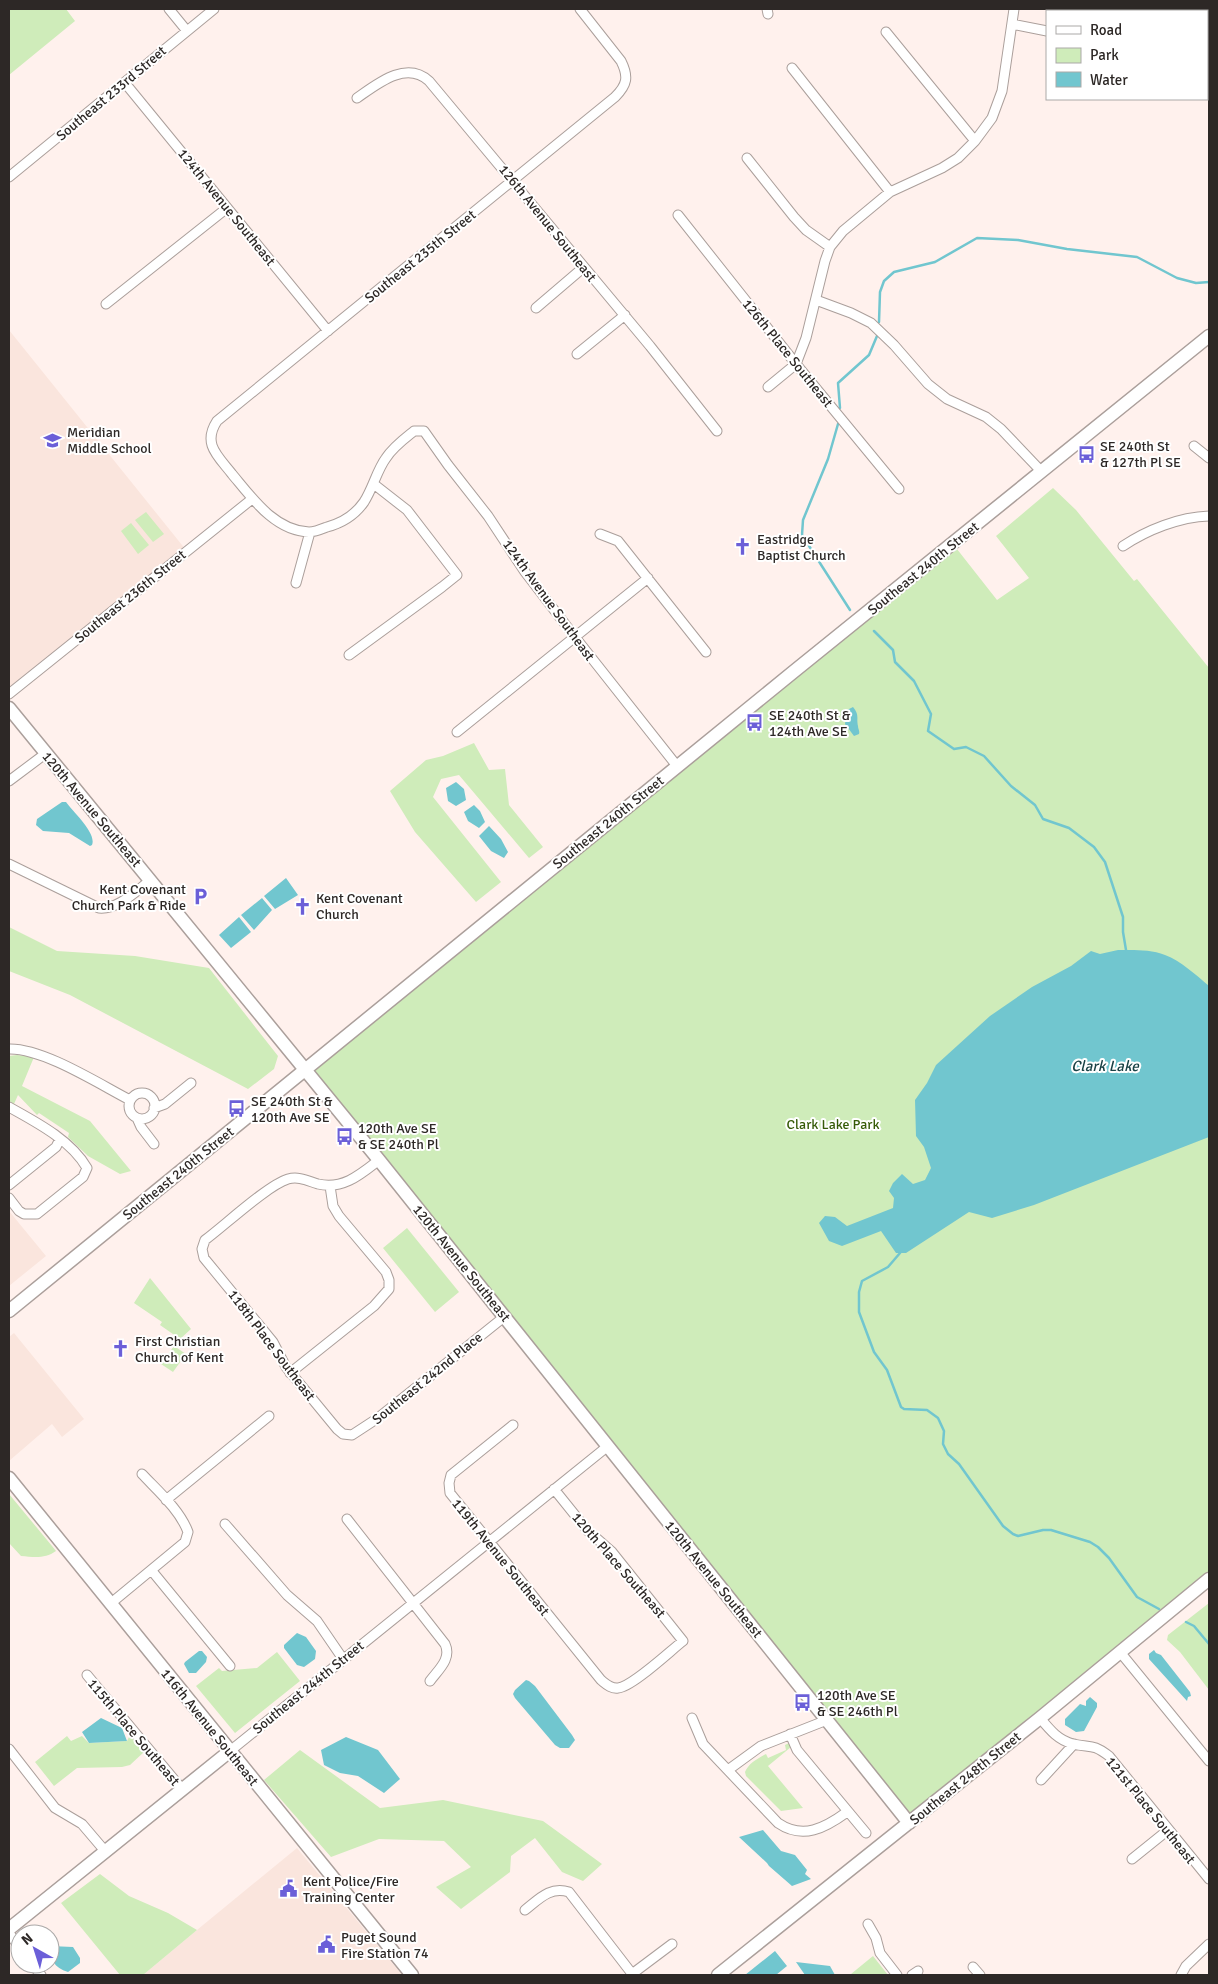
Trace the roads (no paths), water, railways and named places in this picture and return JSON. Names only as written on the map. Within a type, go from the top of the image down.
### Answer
[{"type":"street","points":[[169,9],[187,31]]},
{"type":"street","name":"Southeast 233rd Street","points":[[9,177],[214,9]]},
{"type":"street","name":"Southeast 235th Street","points":[[252,499],[215,452],[211,443],[211,431],[217,421],[616,98],[624,88],[627,80],[626,70],[616,54],[580,9]]},
{"type":"street","points":[[768,386],[796,364],[806,338],[819,281],[830,247],[843,231],[890,192],[942,168],[958,158],[975,141],[997,109],[1002,90],[1014,9]]},
{"type":"street","points":[[1012,24],[1046,31]]},
{"type":"street","points":[[886,32],[975,141]]},
{"type":"street","points":[[792,68],[890,192]]},
{"type":"street","name":"126th Avenue Southeast","points":[[357,98],[388,78],[407,73],[420,73],[429,80],[718,431]]},
{"type":"street","name":"124th Avenue Southeast","points":[[125,83],[328,332]]},
{"type":"street","points":[[746,158],[806,230],[830,247]]},
{"type":"street","points":[[106,304],[227,208]]},
{"type":"street","name":"126th Place Southeast","points":[[678,215],[796,364],[899,489]]},
{"type":"street","points":[[536,308],[584,266]]},
{"type":"street","points":[[816,300],[851,313],[871,323],[894,345],[928,384],[947,399],[986,417],[1001,429],[1041,471]]},
{"type":"street","points":[[577,354],[624,315]]},
{"type":"street","name":"Southeast 240th Street","points":[[9,1311],[677,766],[1209,336]]},
{"type":"street","name":"124th Avenue Southeast","points":[[374,485],[385,459],[394,448],[414,431],[424,431],[488,516],[525,572],[574,637],[677,766]]},
{"type":"street","points":[[1194,446],[1209,458]]},
{"type":"street","points":[[252,499],[274,519],[290,528],[310,532],[335,525],[351,516],[363,504],[374,485],[407,510],[457,575],[348,655]]},
{"type":"street","name":"Southeast 236th Street","points":[[9,694],[252,499]]},
{"type":"street","points":[[1122,546],[1136,537],[1183,520],[1209,516]]},
{"type":"street","points":[[296,583],[310,532]]},
{"type":"street","points":[[600,534],[618,541],[706,652]]},
{"type":"street","points":[[457,732],[648,578]]},
{"type":"street","name":"120th Avenue Southeast","points":[[9,708],[380,1160],[909,1823]]},
{"type":"street","points":[[9,782],[46,754]]},
{"type":"street","points":[[9,864],[99,908],[106,909],[118,904],[151,880]]},
{"type":"street","points":[[9,1050],[21,1050],[42,1055],[130,1100]]},
{"type":"street","points":[[154,1108],[165,1104],[191,1083]]},
{"type":"street","points":[[137,1118],[148,1117],[154,1108],[154,1100],[148,1094],[136,1094],[129,1104],[130,1112],[137,1118],[141,1127],[154,1144]]},
{"type":"street","points":[[9,1107],[34,1121],[60,1140],[82,1159],[87,1168],[83,1177],[37,1214],[24,1214],[19,1211],[9,1198]]},
{"type":"street","points":[[9,1185],[56,1147],[60,1140]]},
{"type":"street","points":[[290,1373],[374,1306],[389,1289],[389,1280],[386,1272],[339,1216],[333,1206],[330,1186],[340,1185],[357,1177],[380,1160]]},
{"type":"street","name":"118th Place Southeast","points":[[330,1186],[296,1178],[277,1184],[205,1240],[202,1249],[204,1258],[272,1342],[280,1359],[290,1373],[336,1429],[343,1434],[349,1434]]},
{"type":"street","name":"Southeast 242nd Place","points":[[349,1434],[359,1432],[378,1418],[504,1316]]},
{"type":"street","points":[[166,1500],[269,1416]]},
{"type":"street","name":"119th Avenue Southeast","points":[[513,1425],[451,1475],[449,1483],[450,1493],[601,1680],[609,1687],[619,1688]]},
{"type":"street","name":"Southeast 244th Street","points":[[9,1928],[608,1446]]},
{"type":"street","points":[[110,1604],[185,1542],[188,1532],[184,1523],[166,1500],[142,1474]]},
{"type":"street","name":"116th Avenue Southeast","points":[[9,1478],[412,1975]]},
{"type":"street","name":"120th Place Southeast","points":[[554,1489],[587,1530],[612,1552],[683,1640],[634,1681],[619,1688]]},
{"type":"street","points":[[347,1520],[443,1640],[448,1654],[445,1662],[430,1681]]},
{"type":"street","points":[[224,1524],[287,1595],[317,1621],[343,1659]]},
{"type":"street","points":[[152,1570],[230,1666]]},
{"type":"street","name":"Southeast 248th Street","points":[[718,1975],[1040,1718],[1209,1579]]},
{"type":"street","points":[[1120,1652],[1209,1762]]},
{"type":"street","name":"115th Place Southeast","points":[[87,1674],[182,1789]]},
{"type":"street","points":[[692,1718],[698,1737],[703,1744],[788,1830],[798,1832],[831,1824],[847,1812]]},
{"type":"street","name":"121st Place Southeast","points":[[1040,1718],[1053,1734],[1074,1744],[1098,1747],[1109,1756],[1209,1880]]},
{"type":"street","points":[[728,1770],[761,1746],[827,1720]]},
{"type":"street","points":[[790,1734],[797,1750],[866,1833]]},
{"type":"street","points":[[1041,1780],[1074,1744]]},
{"type":"street","points":[[9,1749],[55,1808],[82,1824],[105,1851]]},
{"type":"street","points":[[1132,1859],[1168,1830]]},
{"type":"street","points":[[525,1910],[547,1892],[562,1889],[569,1892],[633,1975],[672,1944]]},
{"type":"street","points":[[868,1924],[876,1938],[880,1953],[897,1975]]},
{"type":"street","points":[[1181,1975],[1186,1966],[1209,1944]]},
{"type":"street","points":[[973,1967],[980,1975]]},
{"type":"water","points":[[853,707],[857,715],[859,732],[859,734],[854,736],[845,724],[847,710]]},
{"type":"water","points":[[456,782],[464,789],[466,800],[456,806],[448,801],[446,788]]},
{"type":"water","points":[[62,802],[66,802],[84,823],[93,840],[92,845],[90,846],[69,833],[43,831],[36,825],[37,819]]},
{"type":"water","points":[[474,805],[480,811],[485,822],[479,828],[468,821],[464,812]]},
{"type":"water","points":[[489,826],[501,839],[508,852],[504,858],[491,851],[479,836]]},
{"type":"water","points":[[286,878],[298,895],[275,909],[264,896]]},
{"type":"water","points":[[262,898],[272,910],[254,930],[241,915]]},
{"type":"water","points":[[239,917],[251,932],[231,948],[219,935]]},
{"type":"water","name":"Clark Lake","points":[[1118,950],[1147,951],[1165,955],[1183,965],[1209,986],[1209,1137],[1034,1205],[992,1218],[969,1212],[906,1253],[896,1253],[881,1231],[842,1246],[829,1241],[819,1223],[825,1216],[835,1217],[847,1226],[893,1208],[894,1198],[889,1191],[893,1183],[902,1174],[913,1184],[925,1180],[931,1168],[924,1147],[916,1136],[915,1100],[927,1083],[936,1065],[990,1016],[1032,987],[1071,966],[1091,951],[1100,954]]},
{"type":"water","points":[[297,1633],[306,1637],[316,1651],[315,1659],[304,1667],[297,1665],[284,1648],[284,1645]]},
{"type":"water","points":[[1154,1650],[1161,1655],[1190,1692],[1191,1696],[1188,1697],[1187,1701],[1149,1659],[1149,1654]]},
{"type":"water","points":[[199,1651],[202,1651],[207,1657],[206,1662],[196,1673],[189,1673],[184,1664]]},
{"type":"water","points":[[526,1680],[535,1686],[572,1735],[575,1740],[569,1748],[560,1748],[555,1745],[515,1698],[513,1694],[515,1690]]},
{"type":"water","points":[[1090,1697],[1097,1703],[1097,1707],[1084,1731],[1076,1732],[1065,1725],[1065,1719],[1080,1704],[1086,1706],[1086,1701]]},
{"type":"water","points":[[101,1718],[122,1728],[127,1741],[89,1743],[82,1732]]},
{"type":"water","points":[[346,1737],[378,1750],[400,1779],[384,1793],[358,1776],[340,1773],[324,1765],[321,1750]]},
{"type":"water","points":[[763,1830],[781,1851],[795,1855],[807,1870],[805,1874],[811,1879],[792,1886],[739,1837]]},
{"type":"water","points":[[60,1946],[73,1947],[80,1958],[80,1963],[68,1972],[60,1968]]},
{"type":"water","points":[[775,1951],[787,1966],[776,1975],[745,1975]]},
{"type":"water","points":[[796,1962],[830,1966],[835,1975],[805,1975]]},
{"type":"waterway","points":[[879,322],[880,292],[884,281],[894,272],[935,262],[977,238],[1018,240],[1067,249],[1137,257],[1177,278],[1196,283],[1209,282]]},
{"type":"waterway","points":[[840,408],[838,383],[869,355],[877,336]]},
{"type":"waterway","points":[[838,424],[828,459],[803,520],[802,535],[850,610]]},
{"type":"waterway","points":[[874,631],[893,650],[895,662],[914,681],[931,714],[928,731],[954,749],[966,747],[984,756],[1011,786],[1035,805],[1043,819],[1069,828],[1094,847],[1105,862],[1123,917],[1126,950]]},
{"type":"waterway","points":[[900,1253],[888,1267],[862,1281],[859,1292],[859,1312],[874,1352],[887,1370],[901,1407],[904,1409],[927,1410],[938,1418],[944,1431],[943,1444],[948,1454],[959,1464],[1003,1526],[1013,1534],[1018,1536],[1051,1530],[1090,1542],[1109,1558],[1137,1597],[1159,1609]]},
{"type":"waterway","points":[[1186,1622],[1194,1626],[1209,1644]]},
{"type":"place","name":"Meridian Middle School","points":[[53,440]]},
{"type":"place","name":"SE 240th St & 127th Pl SE","points":[[1086,454]]},
{"type":"place","name":"Eastridge Baptist Church","points":[[743,547]]},
{"type":"place","name":"SE 240th St & 124th Ave SE","points":[[755,723]]},
{"type":"place","name":"Kent Covenant Church Park & Ride","points":[[200,897]]},
{"type":"place","name":"Kent Covenant Church","points":[[302,906]]},
{"type":"place","name":"SE 240th St & 120th Ave SE","points":[[237,1109]]},
{"type":"place","name":"120th Ave SE & SE 240th Pl","points":[[344,1136]]},
{"type":"place","name":"First Christian Church of Kent","points":[[121,1349]]},
{"type":"place","name":"120th Ave SE & SE 246th Pl","points":[[803,1703]]},
{"type":"place","name":"Kent Police/Fire Training Center","points":[[289,1889]]},
{"type":"place","name":"Puget Sound Fire Station 74","points":[[327,1945]]},
{"type":"park label","name":"Clark Lake Park","points":[[833,1124]]}]
